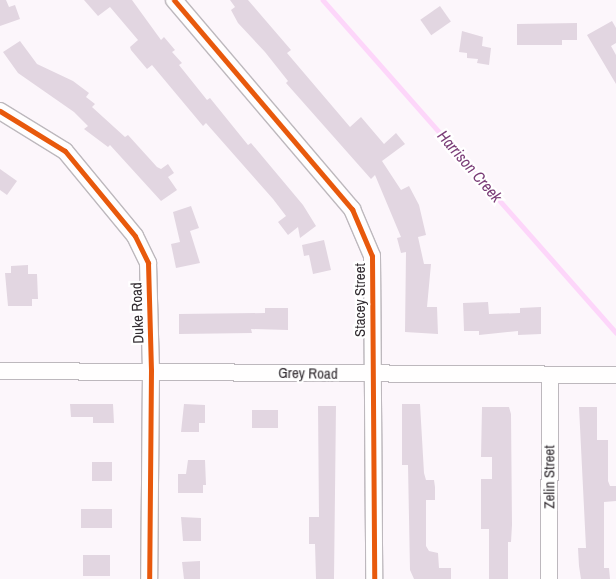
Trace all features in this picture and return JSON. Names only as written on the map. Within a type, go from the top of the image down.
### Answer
[{"type":"street","name":"Stacey Street","points":[[174,0],[352,209],[372,256],[374,579]]},
{"type":"street","name":"Duke Road","points":[[0,111],[65,151],[135,236],[148,263],[151,370],[149,579]]},
{"type":"street","name":"Grey Road","points":[[0,371],[151,370],[373,374],[614,375]]},
{"type":"street","name":"Zelin Street","points":[[548,579],[550,375]]},
{"type":"building","points":[[0,0],[6,0],[9,7],[15,5],[20,19],[0,26]]},
{"type":"building","points":[[84,0],[132,0],[161,40],[164,37],[175,50],[172,52],[182,63],[179,65],[207,100],[210,98],[248,145],[251,143],[303,205],[316,226],[300,238],[298,227],[288,235],[278,222],[286,216],[273,199],[206,123],[203,126],[152,65],[147,69],[130,47],[138,40],[110,7],[98,16]]},
{"type":"building","points":[[230,0],[248,0],[291,50],[287,53],[350,127],[361,117],[384,144],[396,133],[405,144],[382,161],[401,190],[409,186],[419,205],[426,235],[418,237],[424,264],[431,264],[427,307],[437,307],[438,334],[405,332],[406,252],[401,253],[397,238],[401,237],[375,175],[371,179],[286,83],[288,81],[265,52],[238,23],[231,10],[235,7]]},
{"type":"building","points":[[440,6],[451,22],[431,35],[420,20]]},
{"type":"building","points":[[612,21],[616,28],[616,43],[611,46],[616,55],[616,84],[587,35]]},
{"type":"building","points":[[577,23],[577,40],[562,40],[562,45],[517,45],[517,24]]},
{"type":"building","points":[[462,31],[483,37],[482,46],[491,48],[489,65],[477,63],[478,59],[467,58],[467,53],[459,52]]},
{"type":"building","points":[[20,41],[37,64],[73,81],[89,93],[86,97],[95,104],[92,107],[125,137],[128,135],[157,167],[161,169],[168,164],[174,173],[168,177],[177,190],[161,201],[110,145],[108,147],[84,129],[88,126],[74,112],[18,73],[3,52]]},
{"type":"building","points":[[0,169],[17,181],[7,195],[0,190]]},
{"type":"building","points":[[191,206],[199,228],[190,231],[200,263],[176,268],[171,244],[180,242],[173,212]]},
{"type":"building","points":[[324,240],[331,270],[313,274],[309,255],[304,256],[302,245]]},
{"type":"building","points":[[28,265],[28,274],[37,274],[38,299],[32,299],[32,306],[8,306],[5,273],[11,273],[11,266]]},
{"type":"building","points":[[488,302],[489,314],[520,313],[520,308],[541,307],[541,334],[518,335],[518,331],[479,335],[479,331],[464,331],[463,303]]},
{"type":"building","points":[[265,308],[288,308],[288,330],[251,329],[252,333],[179,334],[179,314],[265,313]]},
{"type":"building","points":[[70,404],[113,404],[114,423],[93,423],[93,417],[71,417]]},
{"type":"building","points":[[184,404],[205,405],[205,423],[199,423],[199,432],[181,432]]},
{"type":"building","points":[[402,404],[420,404],[424,473],[426,480],[434,480],[435,487],[435,500],[426,500],[426,546],[429,551],[438,553],[439,568],[451,568],[451,579],[414,579],[410,570],[408,465],[402,465]]},
{"type":"building","points":[[318,406],[336,406],[334,579],[316,579],[315,544],[309,544],[309,517],[319,517]]},
{"type":"building","points":[[482,407],[509,407],[511,414],[512,525],[511,542],[508,542],[508,579],[489,579],[489,529],[481,529],[481,479],[492,479],[492,457],[481,457]]},
{"type":"building","points":[[579,407],[597,407],[597,440],[608,440],[608,481],[610,486],[616,486],[616,501],[604,502],[604,568],[609,568],[610,579],[581,579],[578,548],[586,548]]},
{"type":"building","points":[[252,410],[278,410],[278,428],[252,428]]},
{"type":"building","points":[[188,460],[205,460],[206,485],[203,485],[203,493],[178,493],[178,474],[186,474]]},
{"type":"building","points":[[92,462],[112,462],[112,481],[92,481]]},
{"type":"building","points":[[81,509],[112,509],[112,528],[81,528]]},
{"type":"building","points":[[181,517],[201,518],[201,541],[183,541]]},
{"type":"building","points":[[83,555],[110,555],[110,576],[83,576]]},
{"type":"building","points":[[200,561],[200,579],[184,579],[182,562]]},
{"type":"waterway","name":"Harrison Creek","points":[[323,0],[616,332]]},
{"type":"cycle path","points":[[174,0],[352,209],[372,256],[374,579]]},
{"type":"cycle path","points":[[0,111],[65,151],[135,236],[148,263],[151,370],[149,579]]}]
